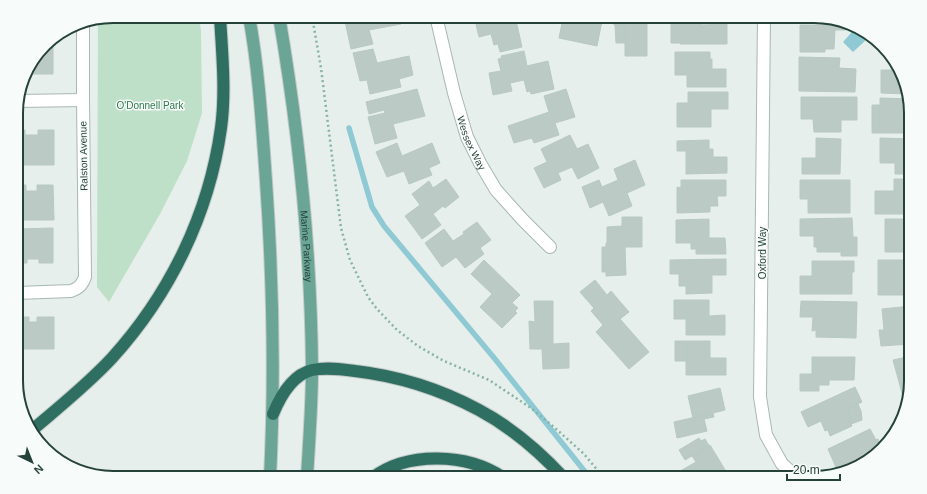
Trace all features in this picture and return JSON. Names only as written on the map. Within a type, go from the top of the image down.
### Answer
[{"type":"highway","points":[[36,427],[88,382],[112,358],[152,306],[172,275],[189,242],[204,204],[214,165],[221,127],[223,88],[220,23]]},
{"type":"highway","points":[[273,414],[280,398],[288,387],[298,377],[312,370],[342,369],[399,378],[451,396],[479,410],[532,446],[557,471]]},
{"type":"highway","points":[[386,471],[399,464],[424,459],[473,463],[494,471]]},
{"type":"main road","points":[[249,23],[262,116],[270,237],[273,326],[273,414],[270,471]]},
{"type":"main road","name":"Marine Parkway","points":[[280,23],[287,61],[301,172],[308,267],[312,370],[307,471]]},
{"type":"street","name":"Wessex Way","points":[[438,23],[454,93],[467,137],[480,163],[496,190],[550,247]]},
{"type":"street","name":"Oxford Way","points":[[764,23],[760,397],[766,435],[782,464],[790,471]]},
{"type":"street","name":"Ralston Avenue","points":[[23,292],[71,291],[78,288],[83,283],[85,277],[83,28]]},
{"type":"street","points":[[24,101],[83,100]]},
{"type":"path","points":[[313,23],[321,68],[340,228],[350,260],[368,297],[397,330],[418,346],[444,361],[488,380],[531,408],[584,454],[598,471]]},
{"type":"green space","name":"O'Donnell Park","points":[[107,23],[200,23],[202,113],[187,161],[160,214],[109,302],[97,287],[98,25]]},
{"type":"water","points":[[851,31],[854,32],[865,39],[865,41],[853,52],[843,42],[851,33]]},
{"type":"building","points":[[345,23],[401,23],[369,30],[373,44],[351,49]]},
{"type":"building","points":[[476,23],[517,23],[522,47],[500,52],[498,44],[494,45],[491,34],[479,37]]},
{"type":"building","points":[[562,23],[602,23],[597,46],[559,38]]},
{"type":"building","points":[[614,23],[647,23],[647,56],[625,56],[625,25],[614,25]]},
{"type":"building","points":[[671,23],[702,23],[702,25],[727,24],[727,44],[671,43]]},
{"type":"building","points":[[822,24],[838,26],[846,30],[835,30],[834,49],[825,49],[825,52],[800,52],[800,25],[822,25]]},
{"type":"building","points":[[615,25],[625,25],[625,43],[616,43]]},
{"type":"building","points":[[53,46],[53,74],[32,74],[38,63]]},
{"type":"building","points":[[373,49],[377,63],[409,56],[413,75],[399,79],[401,87],[370,94],[367,80],[360,81],[353,53]]},
{"type":"building","points":[[524,51],[527,66],[548,61],[554,89],[531,94],[530,91],[527,92],[524,80],[510,83],[512,91],[493,95],[489,73],[501,71],[498,59],[502,58],[501,56]]},
{"type":"building","points":[[675,52],[710,52],[712,69],[726,69],[726,87],[687,87],[687,75],[675,75]]},
{"type":"building","points":[[799,57],[840,58],[839,68],[856,69],[855,92],[799,91]]},
{"type":"building","points":[[881,70],[893,70],[902,94],[881,93]]},
{"type":"building","points":[[417,89],[425,116],[393,124],[397,138],[375,144],[368,117],[385,113],[384,110],[369,114],[366,102]]},
{"type":"building","points":[[566,89],[575,117],[555,123],[559,135],[534,143],[532,138],[514,143],[508,126],[549,112],[544,96]]},
{"type":"building","points":[[688,92],[728,92],[728,109],[711,109],[711,127],[677,127],[677,103],[688,103]]},
{"type":"building","points":[[801,97],[857,97],[857,120],[841,120],[841,132],[814,132],[813,119],[801,119]]},
{"type":"building","points":[[880,98],[903,99],[904,133],[880,133]]},
{"type":"building","points":[[872,105],[880,105],[880,133],[872,133]]},
{"type":"building","points":[[23,130],[25,130],[25,135],[38,135],[38,130],[54,130],[54,165],[23,165]]},
{"type":"building","points":[[570,135],[577,149],[588,144],[599,168],[578,179],[572,167],[558,173],[561,180],[544,188],[534,168],[547,162],[541,149]]},
{"type":"building","points":[[816,138],[841,139],[840,174],[802,174],[802,158],[816,158]]},
{"type":"building","points":[[880,138],[904,139],[904,174],[895,174],[895,163],[880,163]]},
{"type":"building","points":[[709,140],[709,149],[713,149],[713,157],[727,157],[727,173],[686,174],[686,151],[677,151],[677,141]]},
{"type":"building","points":[[397,143],[402,156],[432,143],[440,163],[429,168],[432,175],[409,184],[404,171],[387,177],[376,152]]},
{"type":"building","points":[[635,160],[645,185],[627,193],[632,206],[609,216],[603,202],[590,208],[582,187],[599,180],[602,187],[618,180],[614,169]]},
{"type":"building","points":[[446,179],[459,197],[445,208],[443,206],[433,214],[441,225],[422,239],[405,216],[420,205],[412,194],[429,181],[433,188]]},
{"type":"building","points":[[894,179],[904,179],[904,214],[875,214],[875,191],[894,191]]},
{"type":"building","points":[[681,180],[726,180],[726,196],[717,196],[718,206],[710,206],[710,212],[677,213],[677,187],[681,188]]},
{"type":"building","points":[[800,180],[850,180],[850,213],[808,213],[808,199],[800,199]]},
{"type":"building","points":[[23,185],[26,185],[26,191],[37,191],[37,185],[53,185],[54,220],[23,220]]},
{"type":"building","points":[[622,217],[642,217],[642,247],[625,247],[626,275],[606,276],[606,272],[602,272],[602,247],[606,247],[607,243],[607,227],[622,226]]},
{"type":"building","points":[[852,218],[853,237],[857,237],[857,256],[841,256],[841,252],[817,252],[817,247],[814,247],[814,236],[800,236],[800,219]]},
{"type":"building","points":[[709,219],[709,238],[725,238],[726,254],[696,254],[696,249],[691,249],[691,243],[676,243],[676,220]]},
{"type":"building","points":[[885,219],[904,219],[904,252],[885,252]]},
{"type":"building","points":[[477,222],[491,240],[480,248],[484,254],[465,268],[456,257],[442,267],[425,243],[444,229],[453,241],[464,234],[463,232]]},
{"type":"building","points":[[53,228],[53,263],[39,263],[39,259],[27,259],[27,263],[23,263],[23,229]]},
{"type":"building","points":[[726,259],[726,275],[712,275],[712,293],[686,294],[686,286],[679,286],[679,274],[670,274],[670,260]]},
{"type":"building","points":[[484,260],[520,295],[512,303],[518,308],[515,311],[517,313],[502,328],[480,307],[492,294],[471,274]]},
{"type":"building","points":[[878,260],[904,260],[904,295],[878,295]]},
{"type":"building","points":[[812,261],[854,261],[854,272],[852,272],[852,294],[800,294],[800,276],[812,276]]},
{"type":"building","points":[[595,280],[607,295],[611,291],[629,312],[620,319],[649,352],[629,369],[596,332],[603,325],[591,311],[594,308],[580,292]]},
{"type":"building","points":[[674,300],[709,300],[709,316],[725,315],[725,335],[686,335],[686,319],[674,319]]},
{"type":"building","points":[[534,301],[553,301],[553,344],[569,343],[569,368],[543,369],[542,349],[530,349],[529,321],[535,322]]},
{"type":"building","points":[[801,301],[857,302],[856,338],[816,337],[816,330],[812,331],[813,317],[800,317]]},
{"type":"building","points":[[904,307],[904,344],[881,346],[879,330],[884,330],[882,309]]},
{"type":"building","points":[[23,317],[29,317],[29,322],[37,322],[37,317],[54,317],[54,349],[23,349]]},
{"type":"building","points":[[675,341],[686,341],[686,361],[675,361]]},
{"type":"building","points":[[686,341],[710,341],[710,358],[726,358],[726,375],[686,375]]},
{"type":"building","points":[[812,357],[855,357],[854,380],[829,380],[829,385],[819,385],[819,391],[800,391],[800,374],[812,374]]},
{"type":"building","points":[[904,358],[903,393],[902,393],[893,360]]},
{"type":"building","points":[[855,387],[862,402],[847,409],[851,417],[849,418],[852,426],[830,436],[828,430],[825,431],[821,421],[808,427],[801,412]]},
{"type":"building","points":[[720,388],[725,410],[693,418],[688,396]]},
{"type":"building","points":[[858,404],[861,411],[862,420],[851,424],[849,418],[851,417],[847,409]]},
{"type":"building","points":[[713,413],[714,417],[704,419],[707,431],[677,438],[674,422]]},
{"type":"building","points":[[870,429],[876,440],[878,439],[879,443],[864,456],[854,462],[836,468],[828,449]]},
{"type":"building","points":[[699,438],[701,441],[705,439],[709,446],[685,460],[679,450]]},
{"type":"building","points":[[710,445],[726,471],[683,471],[696,462],[692,456]]},
{"type":"waterway","points":[[349,128],[372,207],[384,226],[495,359],[584,471]]}]
